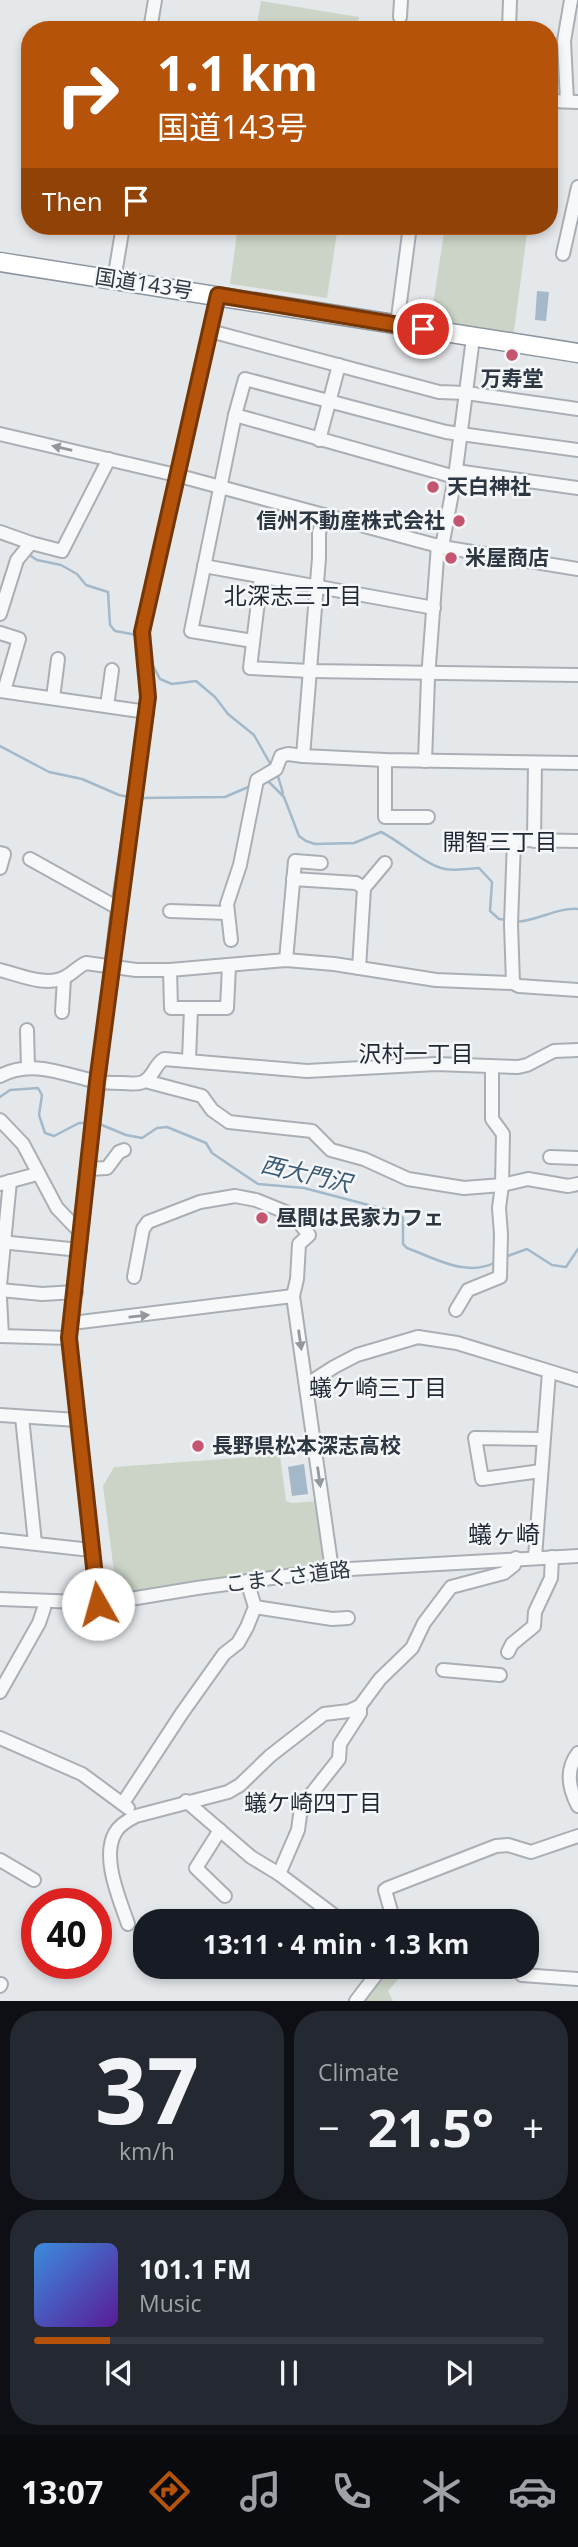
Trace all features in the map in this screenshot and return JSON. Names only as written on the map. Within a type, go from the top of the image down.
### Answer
[{"type":"highway","name":"国道143号","points":[[0,262],[578,353]]},
{"type":"street","points":[[152,21],[155,0]]},
{"type":"street","points":[[400,17],[401,0]]},
{"type":"street","points":[[509,21],[510,0]]},
{"type":"street","points":[[571,0],[564,41],[572,102]]},
{"type":"street","points":[[562,254],[578,187]]},
{"type":"street","points":[[114,280],[122,235]]},
{"type":"street","points":[[397,325],[409,235]]},
{"type":"street","points":[[98,1604],[69,1338],[118,908],[146,712],[148,689],[142,635],[218,295]]},
{"type":"street","points":[[210,331],[439,392],[466,393],[578,409]]},
{"type":"street","points":[[425,761],[429,673],[440,546],[455,474],[473,338]]},
{"type":"street","points":[[319,440],[340,365]]},
{"type":"street","points":[[253,641],[191,631],[235,415],[245,379],[446,432],[578,450]]},
{"type":"street","points":[[235,415],[319,440],[455,474],[578,488]]},
{"type":"street","points":[[0,435],[176,475],[440,546],[578,569]]},
{"type":"street","points":[[0,532],[62,551],[109,459]]},
{"type":"street","points":[[303,756],[319,533],[324,515]]},
{"type":"street","points":[[0,614],[4,587],[17,560],[31,543]]},
{"type":"street","points":[[204,566],[434,608]]},
{"type":"street","points":[[261,577],[250,668],[578,676]]},
{"type":"street","points":[[0,633],[19,639],[2,691],[146,712]]},
{"type":"street","points":[[53,698],[58,659]]},
{"type":"street","points":[[107,706],[112,670]]},
{"type":"street","points":[[231,940],[228,904],[240,865],[257,780],[276,769],[281,756],[288,754],[385,760],[578,763]]},
{"type":"street","points":[[385,760],[385,817],[428,817]]},
{"type":"street","points":[[534,841],[535,763]]},
{"type":"street","points":[[464,839],[578,841]]},
{"type":"street","points":[[513,983],[511,921],[514,840]]},
{"type":"street","points":[[0,853],[4,854],[0,868]]},
{"type":"street","points":[[30,859],[118,908]]},
{"type":"street","points":[[286,960],[295,861],[321,863]]},
{"type":"street","points":[[359,968],[364,888],[385,863]]},
{"type":"street","points":[[293,879],[356,883],[364,888]]},
{"type":"street","points":[[170,911],[228,913]]},
{"type":"street","points":[[0,970],[41,980],[64,978],[86,962],[136,970],[170,970],[286,960],[334,964],[436,980],[513,983],[519,986],[578,990]]},
{"type":"street","points":[[170,970],[171,1008],[227,1008],[229,966]]},
{"type":"street","points":[[62,1012],[64,978]]},
{"type":"street","points":[[189,1060],[191,1008]]},
{"type":"street","points":[[27,1030],[28,1068]]},
{"type":"street","points":[[0,1076],[13,1070],[28,1068],[55,1070],[97,1082],[136,1084],[151,1076],[159,1062],[164,1059],[307,1071],[436,1064],[492,1068],[527,1065],[554,1051],[578,1050]]},
{"type":"street","points":[[456,1310],[468,1290],[500,1278],[499,1208],[503,1134],[492,1119],[492,1068]]},
{"type":"street","points":[[145,1081],[201,1096],[212,1110],[229,1122],[312,1132],[331,1150],[364,1159],[408,1179],[464,1188],[502,1185],[528,1179],[578,1184]]},
{"type":"street","points":[[0,1120],[23,1144],[57,1209],[81,1233]]},
{"type":"street","points":[[88,1169],[107,1168],[119,1152],[124,1150]]},
{"type":"street","points":[[550,1157],[578,1158]]},
{"type":"street","points":[[37,1174],[5,1183],[0,1288],[43,1294],[76,1292]]},
{"type":"street","points":[[134,1277],[143,1229],[148,1222],[200,1202],[234,1196],[256,1200],[293,1215],[309,1235],[299,1244],[293,1296],[332,1570]]},
{"type":"street","points":[[2,1242],[80,1250]]},
{"type":"street","points":[[72,1323],[293,1296]]},
{"type":"street","points":[[0,1298],[1,1336],[69,1338]]},
{"type":"street","points":[[306,1385],[357,1355],[418,1337],[457,1343],[578,1380]]},
{"type":"street","points":[[535,1557],[549,1372]]},
{"type":"street","points":[[0,1415],[77,1420]]},
{"type":"street","points":[[22,1417],[35,1543]]},
{"type":"street","points":[[541,1471],[482,1479],[475,1438],[543,1439]]},
{"type":"street","points":[[0,1540],[91,1550]]},
{"type":"street","name":"こまくさ道路","points":[[0,1599],[98,1604],[332,1570],[578,1556]]},
{"type":"street","points":[[508,1652],[512,1644],[534,1626],[535,1612],[551,1578],[552,1557]]},
{"type":"street","points":[[128,1924],[116,1888],[111,1850],[114,1834],[123,1824],[136,1816],[228,1791],[324,1714],[349,1711],[360,1706],[380,1679],[412,1648],[424,1623],[451,1587],[504,1573],[514,1565],[516,1558]]},
{"type":"street","points":[[123,1803],[224,1654],[238,1643],[255,1607],[247,1581]]},
{"type":"street","points":[[255,1607],[332,1619],[348,1618]]},
{"type":"street","points":[[0,1692],[39,1623],[44,1608]]},
{"type":"street","points":[[443,1670],[500,1675]]},
{"type":"street","points":[[279,1874],[298,1830],[300,1815],[309,1797],[339,1759],[340,1744],[360,1713],[360,1706]]},
{"type":"street","points":[[0,1738],[82,1774],[123,1803],[136,1816]]},
{"type":"street","points":[[577,1756],[569,1778],[570,1788],[578,1806]]},
{"type":"street","points":[[186,1801],[251,1857],[326,1909]]},
{"type":"street","points":[[220,1830],[196,1868],[225,1896]]},
{"type":"street","points":[[390,1909],[385,1896],[385,1890],[388,1888],[496,1846],[508,1845],[531,1852],[578,1836]]},
{"type":"street","points":[[0,1860],[34,1880]]},
{"type":"street","points":[[539,1976],[578,1979]]},
{"type":"street","points":[[356,2001],[373,1979]]},
{"type":"green space","points":[[261,1],[359,17],[358,21],[258,21]]},
{"type":"green space","points":[[237,235],[337,235],[327,298],[230,284]]},
{"type":"green space","points":[[444,235],[527,235],[513,338],[430,325]]},
{"type":"green space","points":[[280,1455],[286,1501],[318,1501],[327,1565],[117,1595],[103,1486],[114,1467]]},
{"type":"green space","points":[[364,1979],[398,1979],[388,1991],[393,2001],[348,2001]]},
{"type":"water","points":[[537,291],[549,292],[546,321],[535,320]]},
{"type":"water","points":[[304,1464],[308,1494],[292,1496],[288,1467]]},
{"type":"waterway","points":[[28,554],[37,560],[61,565],[77,574],[86,585],[108,592],[110,625],[115,631],[137,635]]},
{"type":"waterway","points":[[151,662],[160,679],[172,684],[196,681],[215,697],[228,714],[254,735],[271,765]]},
{"type":"waterway","points":[[0,746],[49,772],[82,779],[129,797]]},
{"type":"waterway","points":[[277,773],[283,793]]},
{"type":"waterway","points":[[266,781],[284,797],[299,836],[306,841],[315,844],[354,843],[381,832],[438,867],[453,870],[479,868],[492,882],[490,911],[499,919],[508,920]]},
{"type":"waterway","points":[[140,798],[225,797],[253,785]]},
{"type":"waterway","points":[[514,922],[562,910],[578,909]]},
{"type":"waterway","name":"西大門沢","points":[[0,1097],[10,1090],[38,1088],[42,1095],[39,1115],[45,1133],[54,1136],[79,1123],[90,1123]]},
{"type":"waterway","name":"西大門沢","points":[[97,1123],[126,1135],[142,1138],[157,1128],[167,1127],[206,1143],[212,1153],[258,1184],[304,1188],[399,1213],[403,1218],[403,1244],[407,1248],[462,1267],[473,1268],[496,1262]]},
{"type":"waterway","name":"西大門沢","points":[[505,1257],[527,1249],[552,1265],[566,1267],[578,1249]]},
{"type":"place","name":"万寿堂","points":[[512,355]]},
{"type":"place","name":"天白神社","points":[[433,487]]},
{"type":"place","name":"信州不動産株式会社","points":[[459,521]]},
{"type":"place","name":"米屋商店","points":[[451,558]]},
{"type":"place","name":"昼間は民家カフェ","points":[[262,1218]]},
{"type":"place","name":"長野県松本深志高校","points":[[198,1446]]},
{"type":"district","name":"北深志三丁目","points":[[293,596]]},
{"type":"district","name":"開智三丁目","points":[[500,842]]},
{"type":"district","name":"沢村一丁目","points":[[416,1054]]},
{"type":"district","name":"蟻ケ崎三丁目","points":[[378,1388]]},
{"type":"district","name":"蟻ヶ崎","points":[[504,1535]]},
{"type":"district","name":"蟻ケ崎四丁目","points":[[313,1803]]},
{"type":"route","points":[[98,1604],[69,1338],[118,908],[148,697],[142,632],[218,295],[423,329]]}]
